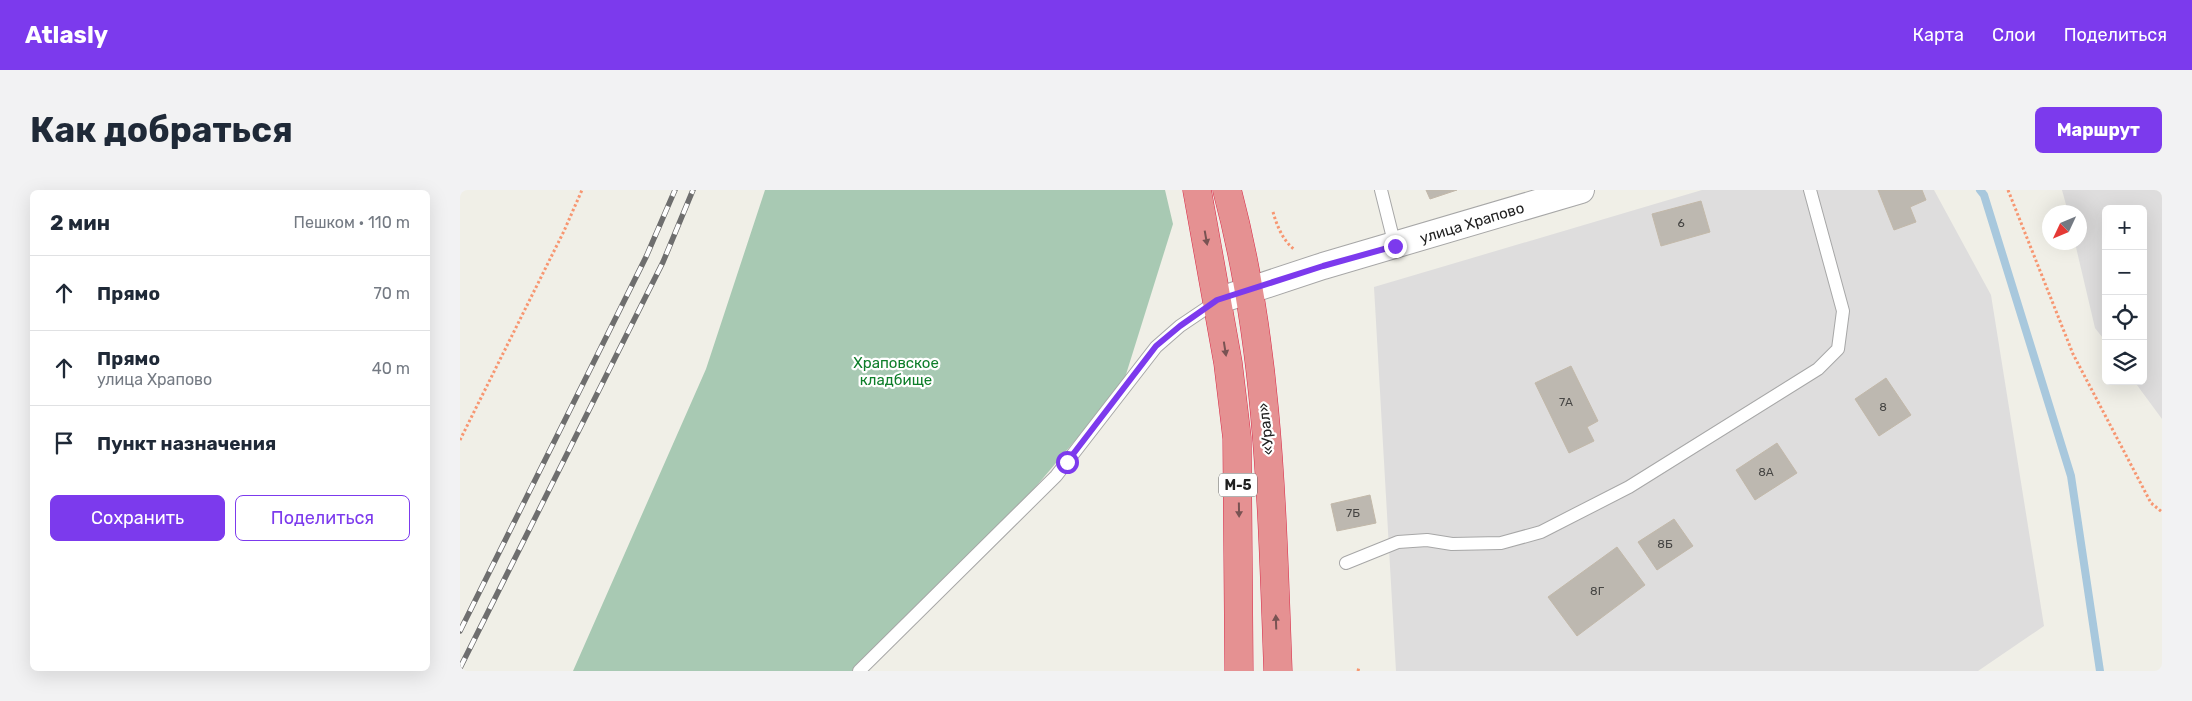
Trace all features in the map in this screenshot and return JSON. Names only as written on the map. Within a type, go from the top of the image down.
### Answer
[{"type":"highway","name":"«Урал»","points":[[1197,190],[1217,300],[1237,438],[1239,671]]},
{"type":"highway","name":"«Урал»","points":[[1227,190],[1249,290],[1268,442],[1279,665]]},
{"type":"street","name":"улица Храпово","points":[[1217,300],[1323,266],[1581,190]]},
{"type":"lane","points":[[1381,190],[1395,246]]},
{"type":"lane","points":[[1346,563],[1398,542],[1427,540],[1452,544],[1501,543],[1541,532],[1629,487],[1818,369],[1838,349],[1843,312],[1810,190]]},
{"type":"lane","points":[[859,671],[1056,476],[1156,346],[1180,326],[1217,300]]},
{"type":"path","points":[[460,440],[560,239],[582,190]]},
{"type":"path","points":[[2008,190],[2073,354],[2151,504],[2162,512]]},
{"type":"path","points":[[1273,212],[1276,224],[1289,245],[1301,254]]},
{"type":"shaded area","points":[[1702,190],[1934,190],[1991,295],[2044,626],[1978,671],[1396,671],[1374,287]]},
{"type":"shaded area","points":[[2062,190],[2162,190],[2162,419],[2137,385],[2147,385],[2147,205],[2102,205],[2102,337],[2095,328],[2077,250],[2087,250],[2087,205],[2066,205]]},
{"type":"green space","name":"Храповское кладбище","points":[[765,190],[1165,190],[1173,224],[1123,384],[1004,524],[857,671],[573,671],[706,369]]},
{"type":"building","points":[[1426,190],[1457,190],[1430,199]]},
{"type":"building","points":[[1878,190],[1922,190],[1926,200],[1910,207],[1916,222],[1894,230]]},
{"type":"building","points":[[1701,201],[1710,232],[1661,246],[1652,214]]},
{"type":"building","points":[[1571,366],[1598,421],[1587,427],[1594,441],[1569,453],[1535,383]]},
{"type":"building","points":[[1886,378],[1911,415],[1879,436],[1855,399]]},
{"type":"building","points":[[1777,443],[1797,473],[1755,500],[1736,470]]},
{"type":"building","points":[[1370,495],[1376,523],[1337,531],[1331,504]]},
{"type":"building","points":[[1674,519],[1693,546],[1657,570],[1638,542]]},
{"type":"building","points":[[1617,547],[1645,585],[1577,636],[1548,597]]},
{"type":"waterway","points":[[1980,190],[1984,195],[2071,476],[2100,671]]},
{"type":"railway","points":[[460,631],[646,257],[675,190]]},
{"type":"railway","points":[[460,668],[663,262],[693,190]]},
{"type":"route","points":[[1067,462],[1156,346],[1180,326],[1217,300],[1323,266],[1395,246]]}]
